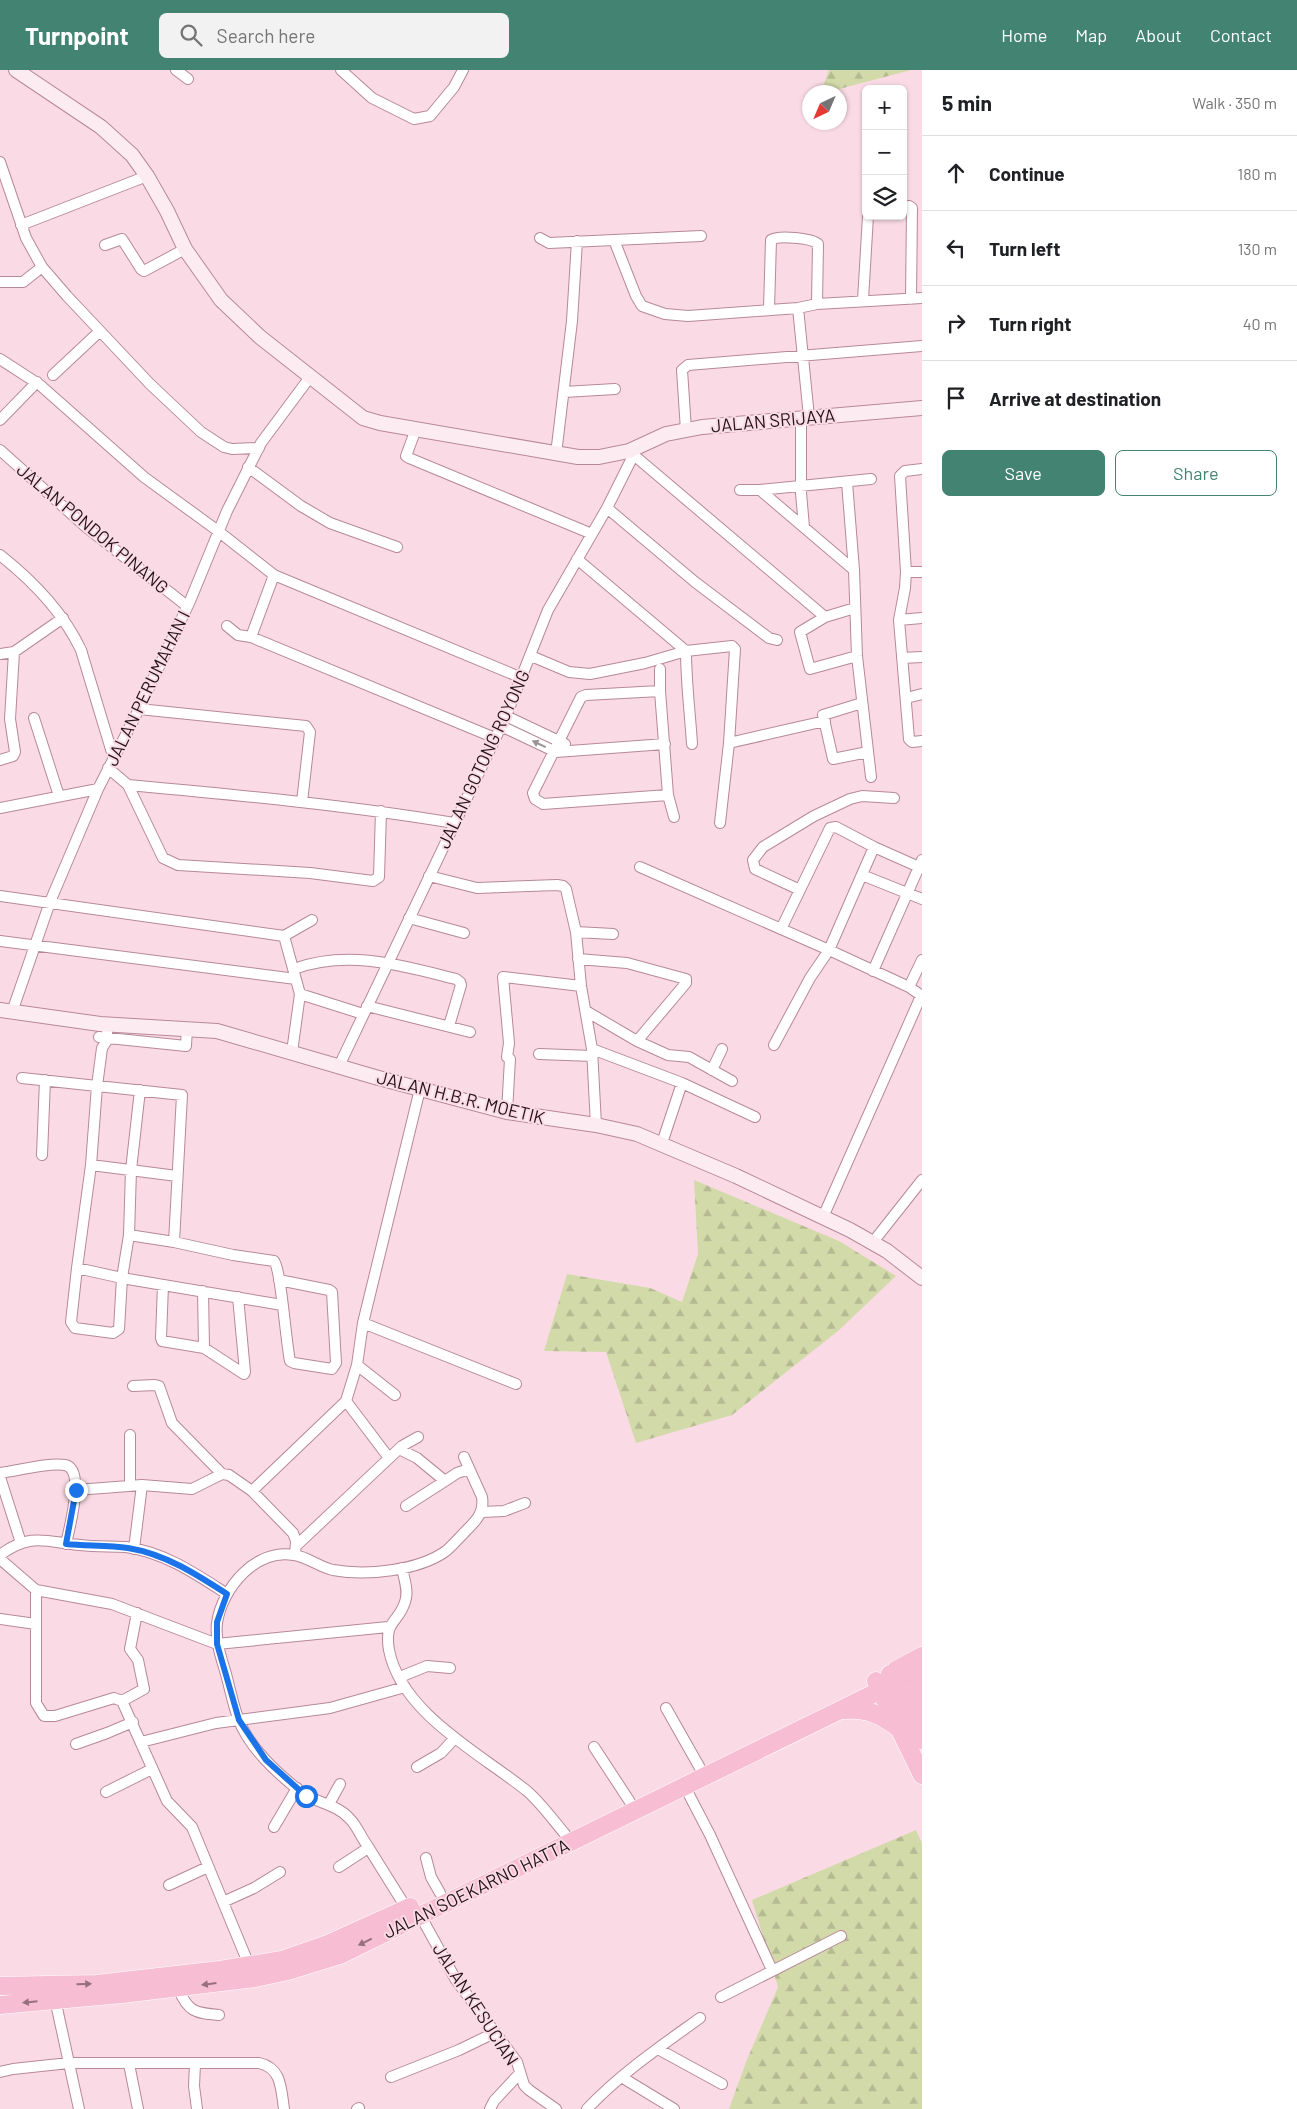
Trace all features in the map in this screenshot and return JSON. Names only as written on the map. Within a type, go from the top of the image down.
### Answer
[{"type":"highway","name":"JALAN SOEKARNO HATTA","points":[[0,2005],[178,1988],[254,1978],[288,1971],[340,1955],[413,1912],[440,1893],[700,1768],[921,1666]]},
{"type":"highway","points":[[906,1726],[921,1666]]},
{"type":"highway","name":"JALAN SOEKARNO HATTA","points":[[0,1986],[97,1984],[282,1960],[413,1912],[598,1830],[840,1710],[885,1682]]},
{"type":"highway","points":[[885,1682],[906,1726],[922,1776]]},
{"type":"highway","points":[[840,1710],[872,1711],[906,1726],[922,1740]]},
{"type":"street","name":"JALAN SRIJAYA","points":[[16,70],[101,127],[132,155],[167,210],[185,249],[221,300],[260,337],[310,377],[364,418],[380,424],[556,454],[599,457],[631,453],[666,434],[702,426],[922,408]]},
{"type":"street","points":[[176,70],[188,78]]},
{"type":"street","points":[[341,70],[372,98],[414,119],[430,116],[454,87],[463,70]]},
{"type":"street","points":[[0,162],[21,225],[42,266],[100,332],[150,384],[201,432],[216,442],[232,449],[259,448]]},
{"type":"street","points":[[21,225],[147,176]]},
{"type":"street","points":[[907,206],[912,208],[911,299]]},
{"type":"street","points":[[863,300],[868,220]]},
{"type":"street","points":[[540,238],[549,243],[701,236]]},
{"type":"street","points":[[769,309],[771,240],[775,238],[816,241],[818,244],[817,304]]},
{"type":"street","points":[[104,245],[122,239],[140,269],[144,271],[185,249]]},
{"type":"street","points":[[614,240],[636,296],[642,306],[665,314],[688,316],[798,308],[817,304],[863,300],[922,298]]},
{"type":"street","points":[[556,454],[572,321],[577,241]]},
{"type":"street","points":[[0,282],[23,282],[42,266]]},
{"type":"street","points":[[798,308],[805,417],[802,485],[804,527]]},
{"type":"street","points":[[53,375],[100,332]]},
{"type":"street","points":[[686,430],[682,370],[685,366],[922,346]]},
{"type":"street","points":[[0,359],[37,382],[144,477],[274,575],[522,678]]},
{"type":"street","name":"JALAN PERUMAHAN I","points":[[6,1011],[36,945],[50,902],[98,789],[113,756],[139,709],[187,606],[218,531],[248,467],[261,443],[310,377]]},
{"type":"street","points":[[0,420],[37,382]]},
{"type":"street","points":[[564,392],[615,389]]},
{"type":"street","points":[[416,429],[406,456],[409,458],[592,534]]},
{"type":"street","name":"JALAN PONDOK PINANG","points":[[0,450],[86,527],[187,606]]},
{"type":"street","points":[[631,453],[825,617]]},
{"type":"street","name":"JALAN GOTONG ROYONG","points":[[339,1066],[503,721],[531,656],[548,610],[607,508],[631,453]]},
{"type":"street","points":[[248,467],[301,506],[330,523],[397,547]]},
{"type":"street","points":[[922,469],[904,471],[900,476],[906,572],[899,620],[909,739],[912,742],[922,740]]},
{"type":"street","points":[[740,490],[760,490],[872,479]]},
{"type":"street","points":[[847,482],[854,570],[857,656],[871,777]]},
{"type":"street","points":[[760,490],[854,570]]},
{"type":"street","points":[[607,508],[695,582],[768,638],[777,640]]},
{"type":"street","points":[[0,555],[24,574],[63,618],[74,634],[81,650],[113,756]]},
{"type":"street","points":[[577,559],[686,651],[686,680],[690,699],[692,744]]},
{"type":"street","points":[[906,572],[922,572]]},
{"type":"street","points":[[251,637],[274,575]]},
{"type":"street","points":[[855,608],[825,617],[800,632],[810,669],[857,656]]},
{"type":"street","points":[[0,654],[14,652],[63,618]]},
{"type":"street","points":[[899,620],[922,618]]},
{"type":"street","points":[[227,626],[238,634],[251,637],[495,738]]},
{"type":"street","points":[[531,656],[569,672],[590,674],[645,663],[686,651],[732,646],[736,651],[729,743],[720,823]]},
{"type":"street","points":[[0,760],[13,756],[15,752],[10,719],[14,652]]},
{"type":"street","points":[[902,658],[922,657]]},
{"type":"street","points":[[660,669],[668,795],[674,817]]},
{"type":"street","points":[[660,692],[583,696],[533,793],[535,800],[543,804],[668,795]]},
{"type":"street","points":[[906,698],[922,694]]},
{"type":"street","points":[[862,703],[823,715],[833,759],[868,752]]},
{"type":"street","points":[[139,709],[306,726],[310,732],[302,802]]},
{"type":"street","points":[[34,718],[59,796]]},
{"type":"street","points":[[503,721],[557,746],[579,751],[665,744]]},
{"type":"street","points":[[729,743],[825,721]]},
{"type":"street","points":[[108,768],[128,785],[160,855],[167,862],[178,865],[310,872],[373,881],[378,877],[381,811]]},
{"type":"street","points":[[128,785],[381,811],[454,823]]},
{"type":"street","points":[[0,808],[98,789]]},
{"type":"street","points":[[800,890],[755,869],[753,860],[763,848],[814,816],[850,799],[868,796],[894,798]]},
{"type":"street","points":[[780,929],[830,828],[836,827],[874,847],[921,864],[873,971]]},
{"type":"street","points":[[774,1045],[810,978],[829,950],[874,847]]},
{"type":"street","points":[[640,867],[829,950],[909,988],[921,996],[823,1217]]},
{"type":"street","points":[[862,875],[922,899]]},
{"type":"street","points":[[429,876],[477,888],[563,886],[566,889],[576,932],[581,986],[593,1053],[596,1125]]},
{"type":"street","points":[[0,896],[284,936],[312,920]]},
{"type":"street","points":[[409,918],[464,933]]},
{"type":"street","points":[[576,932],[613,934]]},
{"type":"street","points":[[284,936],[300,994],[292,1052]]},
{"type":"street","points":[[0,940],[295,974],[344,960],[388,962],[456,979],[460,982],[449,1026]]},
{"type":"street","points":[[578,959],[627,962],[686,979],[686,983],[637,1041]]},
{"type":"street","points":[[909,988],[922,960]]},
{"type":"street","points":[[508,1112],[510,1059],[507,1057],[509,1043],[503,977],[581,986]]},
{"type":"street","points":[[300,994],[470,1032]]},
{"type":"street","name":"JALAN H.B.R. MOETIK","points":[[6,1011],[103,1031],[188,1028],[230,1034],[420,1089],[508,1112],[596,1125],[637,1134],[662,1143],[874,1242],[922,1278]]},
{"type":"street","points":[[586,1011],[637,1041],[668,1055],[689,1057],[732,1081]]},
{"type":"street","points":[[103,1031],[91,1165],[77,1268],[72,1322],[75,1328],[113,1333],[118,1331],[122,1278],[128,1235],[131,1170],[140,1090]]},
{"type":"street","points":[[712,1070],[722,1049]]},
{"type":"street","points":[[539,1054],[593,1053],[682,1083],[755,1117]]},
{"type":"street","points":[[22,1078],[183,1096],[174,1242]]},
{"type":"street","points":[[42,1155],[45,1080]]},
{"type":"street","points":[[662,1143],[682,1083]]},
{"type":"street","points":[[252,1491],[346,1401],[357,1365],[364,1323],[420,1089]]},
{"type":"street","points":[[91,1165],[177,1176]]},
{"type":"street","points":[[874,1242],[922,1180]]},
{"type":"street","points":[[128,1235],[174,1242],[233,1255],[273,1260],[277,1265],[282,1304],[290,1360],[294,1363],[332,1368],[336,1363],[334,1296],[332,1292],[279,1280]]},
{"type":"street","points":[[77,1268],[122,1278],[282,1304]]},
{"type":"street","points":[[163,1285],[162,1342],[204,1348],[242,1374],[245,1373],[238,1297]]},
{"type":"street","points":[[203,1292],[204,1348]]},
{"type":"street","points":[[364,1323],[516,1384]]},
{"type":"street","points":[[357,1365],[395,1395]]},
{"type":"street","points":[[133,1386],[159,1386],[172,1423],[222,1474],[236,1479],[252,1491],[293,1533],[296,1551],[320,1567],[333,1570],[374,1571],[402,1568],[438,1556],[447,1550],[478,1519],[482,1512],[482,1497],[464,1456]]},
{"type":"street","points":[[346,1401],[389,1458]]},
{"type":"street","points":[[130,1435],[130,1486]]},
{"type":"street","points":[[388,1628],[217,1644],[112,1604],[36,1590],[0,1557],[21,1543],[39,1540],[134,1549],[156,1555],[176,1564],[227,1594],[256,1563],[278,1554],[296,1551],[389,1458],[418,1437]]},
{"type":"street","points":[[399,1449],[418,1458],[440,1474],[445,1481]]},
{"type":"street","points":[[0,1473],[65,1465],[74,1472],[76,1490],[66,1544]]},
{"type":"street","points":[[406,1506],[458,1473],[469,1469]]},
{"type":"street","points":[[76,1490],[142,1485],[192,1489],[222,1474]]},
{"type":"street","points":[[0,1477],[21,1543]]},
{"type":"street","points":[[134,1549],[142,1485]]},
{"type":"street","points":[[482,1512],[504,1512],[525,1502]]},
{"type":"street","points":[[402,1568],[406,1589],[405,1602],[388,1628],[390,1651],[403,1682],[426,1713],[455,1738],[529,1793],[565,1834]]},
{"type":"street","points":[[36,1590],[36,1703],[42,1714],[48,1717],[56,1716],[114,1698],[122,1701],[169,1805],[192,1827],[249,1965]]},
{"type":"street","name":"JALAN KESUCIAN","points":[[227,1594],[217,1622],[217,1644],[239,1720],[266,1760],[297,1788],[306,1796],[329,1804],[350,1819],[456,1980],[494,2033],[512,2054],[524,2085],[556,2109]]},
{"type":"street","points":[[122,1701],[144,1690],[138,1660],[130,1649],[137,1613]]},
{"type":"street","points":[[0,1619],[36,1624]]},
{"type":"street","points":[[142,1742],[239,1720],[330,1708],[403,1682],[427,1666],[450,1668]]},
{"type":"street","points":[[666,1708],[700,1768]]},
{"type":"street","points":[[76,1744],[132,1722]]},
{"type":"street","points":[[417,1767],[441,1753],[455,1738]]},
{"type":"street","points":[[594,1746],[630,1802]]},
{"type":"street","points":[[106,1792],[152,1770]]},
{"type":"street","points":[[329,1804],[340,1784]]},
{"type":"street","points":[[684,1786],[710,1835],[772,1970]]},
{"type":"street","points":[[274,1827],[297,1788]]},
{"type":"street","points":[[339,1868],[368,1848]]},
{"type":"street","points":[[426,1858],[431,1877],[440,1893]]},
{"type":"street","points":[[169,1885],[208,1867]]},
{"type":"street","points":[[223,1902],[254,1888],[280,1872]]},
{"type":"street","points":[[721,1997],[841,1936]]},
{"type":"street","points":[[178,1988],[186,2005],[196,2013],[220,2015]]},
{"type":"street","points":[[54,1999],[79,2109]]},
{"type":"street","points":[[587,2109],[658,2049],[700,2018]]},
{"type":"street","points":[[391,2077],[459,2050],[494,2033]]},
{"type":"street","points":[[658,2049],[722,2084]]},
{"type":"street","points":[[0,2072],[12,2069],[69,2064],[260,2062],[268,2065],[279,2077],[284,2109]]},
{"type":"street","points":[[129,2064],[138,2109]]},
{"type":"street","points":[[195,2064],[194,2086],[197,2109]]},
{"type":"street","points":[[490,2109],[494,2101],[520,2073]]},
{"type":"street","points":[[623,2078],[674,2109]]},
{"type":"green space","points":[[829,70],[911,70],[847,87],[847,85],[824,85]]},
{"type":"green space","points":[[694,1180],[839,1241],[896,1276],[838,1331],[732,1415],[636,1443],[606,1352],[544,1351],[567,1274],[650,1288],[682,1302],[698,1254]]},
{"type":"green space","points":[[916,1830],[922,1843],[922,2109],[729,2109],[746,2062],[778,1987],[752,1900]]},
{"type":"route","points":[[76,1490],[66,1544],[126,1547],[156,1555],[189,1571],[227,1594],[217,1622],[217,1644],[239,1720],[249,1738],[266,1760],[306,1796]]}]
